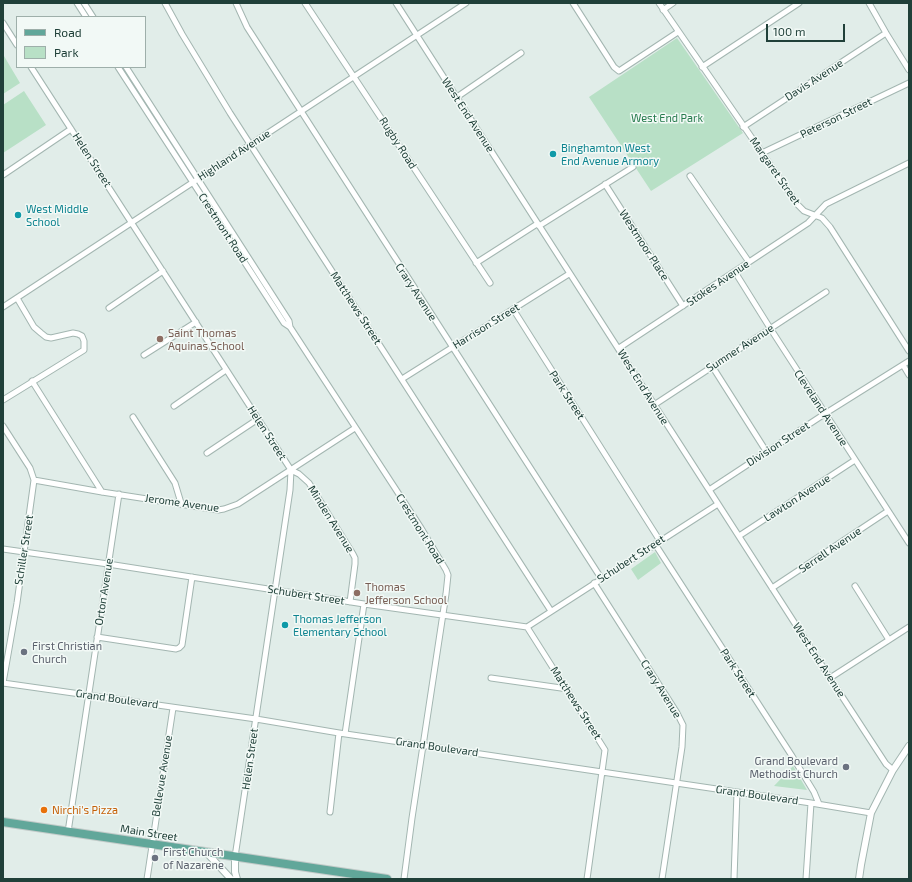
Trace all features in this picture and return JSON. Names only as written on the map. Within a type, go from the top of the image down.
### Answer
[{"type":"main road","name":"Main Street","points":[[3,822],[386,879]]},
{"type":"street","points":[[77,3],[85,16]]},
{"type":"street","points":[[84,3],[92,16]]},
{"type":"street","name":"Matthews Street","points":[[165,3],[182,34],[251,144],[551,611]]},
{"type":"street","name":"Crary Avenue","points":[[236,3],[247,27],[601,578]]},
{"type":"street","name":"Rugby Road","points":[[305,3],[490,283]]},
{"type":"street","name":"West End Avenue","points":[[396,3],[569,274],[619,348],[738,536],[886,764],[892,770]]},
{"type":"street","name":"Highland Avenue","points":[[3,307],[466,3]]},
{"type":"street","points":[[573,3],[614,67],[619,71],[678,32]]},
{"type":"street","name":"Margaret Street","points":[[659,3],[798,205],[804,211],[822,218],[830,226],[909,351]]},
{"type":"street","points":[[663,10],[673,3]]},
{"type":"street","points":[[702,67],[799,3]]},
{"type":"street","points":[[870,3],[886,33],[909,70]]},
{"type":"street","points":[[3,23],[16,43]]},
{"type":"street","name":"Davis Avenue","points":[[743,127],[886,33]]},
{"type":"street","points":[[457,97],[521,54]]},
{"type":"street","name":"Helen Street","points":[[32,68],[291,470],[290,490],[235,857]]},
{"type":"street","name":"Crestmont Road","points":[[119,68],[284,323],[290,327],[421,528],[448,575],[404,879]]},
{"type":"street","name":"Crestmont Road","points":[[127,68],[289,320],[290,327]]},
{"type":"street","name":"Peterson Street","points":[[762,153],[909,83]]},
{"type":"street","points":[[147,111],[152,107]]},
{"type":"street","points":[[3,175],[71,129]]},
{"type":"street","name":"Stokes Avenue","points":[[619,348],[808,223],[826,204],[832,200],[909,163]]},
{"type":"street","points":[[476,263],[633,167]]},
{"type":"street","points":[[690,176],[749,262]]},
{"type":"street","name":"Westmoor Place","points":[[605,184],[683,306]]},
{"type":"street","points":[[108,308],[163,271]]},
{"type":"street","name":"Cleveland Avenue","points":[[735,272],[909,543]]},
{"type":"street","name":"Harrison Street","points":[[402,379],[569,274]]},
{"type":"street","name":"Sumner Avenue","points":[[654,405],[826,292]]},
{"type":"street","points":[[3,400],[84,350],[84,341],[82,336],[73,333],[55,337],[46,337],[34,327],[16,298]]},
{"type":"street","name":"Park Street","points":[[513,309],[792,756],[814,792],[818,804]]},
{"type":"street","points":[[144,355],[196,322]]},
{"type":"street","name":"Division Street","points":[[709,490],[766,451],[909,361]]},
{"type":"street","points":[[903,365],[909,376]]},
{"type":"street","points":[[712,366],[766,451]]},
{"type":"street","points":[[174,406],[226,370]]},
{"type":"street","points":[[32,382],[102,492]]},
{"type":"street","points":[[133,417],[175,483],[180,503]]},
{"type":"street","points":[[207,453],[258,419]]},
{"type":"street","points":[[3,426],[30,468],[34,480]]},
{"type":"street","name":"Jerome Avenue","points":[[34,480],[218,510],[229,508],[238,504],[355,428]]},
{"type":"street","name":"Lawton Avenue","points":[[738,536],[855,460]]},
{"type":"street","name":"Minden Avenue","points":[[291,470],[299,474],[308,483],[355,558],[350,602]]},
{"type":"street","name":"Schiller Street","points":[[3,683],[6,648],[24,552],[34,480]]},
{"type":"street","name":"Orton Avenue","points":[[68,832],[119,494]]},
{"type":"street","name":"Schubert Street","points":[[3,549],[350,602],[527,627],[718,504]]},
{"type":"street","name":"Serrell Avenue","points":[[772,588],[888,511]]},
{"type":"street","points":[[97,637],[176,649],[179,648],[182,645],[192,577]]},
{"type":"street","name":"Crary Avenue","points":[[594,583],[681,720],[683,730],[682,747],[662,879]]},
{"type":"street","points":[[855,586],[889,640]]},
{"type":"street","points":[[330,812],[364,604]]},
{"type":"street","name":"Matthews Street","points":[[527,627],[604,746],[605,753],[603,772],[587,879]]},
{"type":"street","points":[[830,678],[909,627]]},
{"type":"street","points":[[491,678],[568,689]]},
{"type":"street","name":"Grand Boulevard","points":[[3,683],[256,719],[871,813]]},
{"type":"street","name":"Bellevue Avenue","points":[[147,879],[173,708]]},
{"type":"street","points":[[860,879],[861,865],[871,813],[892,770],[909,746]]},
{"type":"street","points":[[734,879],[737,792]]},
{"type":"street","points":[[806,879],[811,803]]},
{"type":"street","points":[[206,853],[231,879]]},
{"type":"street","points":[[235,857],[236,879]]},
{"type":"green space","name":"West End Park","points":[[677,38],[743,133],[651,191],[589,97]]},
{"type":"green space","points":[[4,56],[20,83],[3,94],[3,57]]},
{"type":"green space","points":[[24,91],[46,125],[3,153],[3,105]]},
{"type":"green space","points":[[655,552],[661,563],[638,580],[631,569]]},
{"type":"green space","points":[[793,766],[807,790],[774,786]]},
{"type":"place","name":"Binghamton West End Avenue Armory","points":[[553,154]]},
{"type":"place","name":"West Middle School","points":[[18,215]]},
{"type":"place","name":"Saint Thomas Aquinas School","points":[[160,339]]},
{"type":"place","name":"Thomas Jefferson School","points":[[357,593]]},
{"type":"place","name":"Thomas Jefferson Elementary School","points":[[285,625]]},
{"type":"place","name":"First Christian Church","points":[[24,652]]},
{"type":"place","name":"Grand Boulevard Methodist Church","points":[[846,767]]},
{"type":"place","name":"Nirchi's Pizza","points":[[44,810]]},
{"type":"place","name":"First Church of Nazarene","points":[[155,858]]}]
